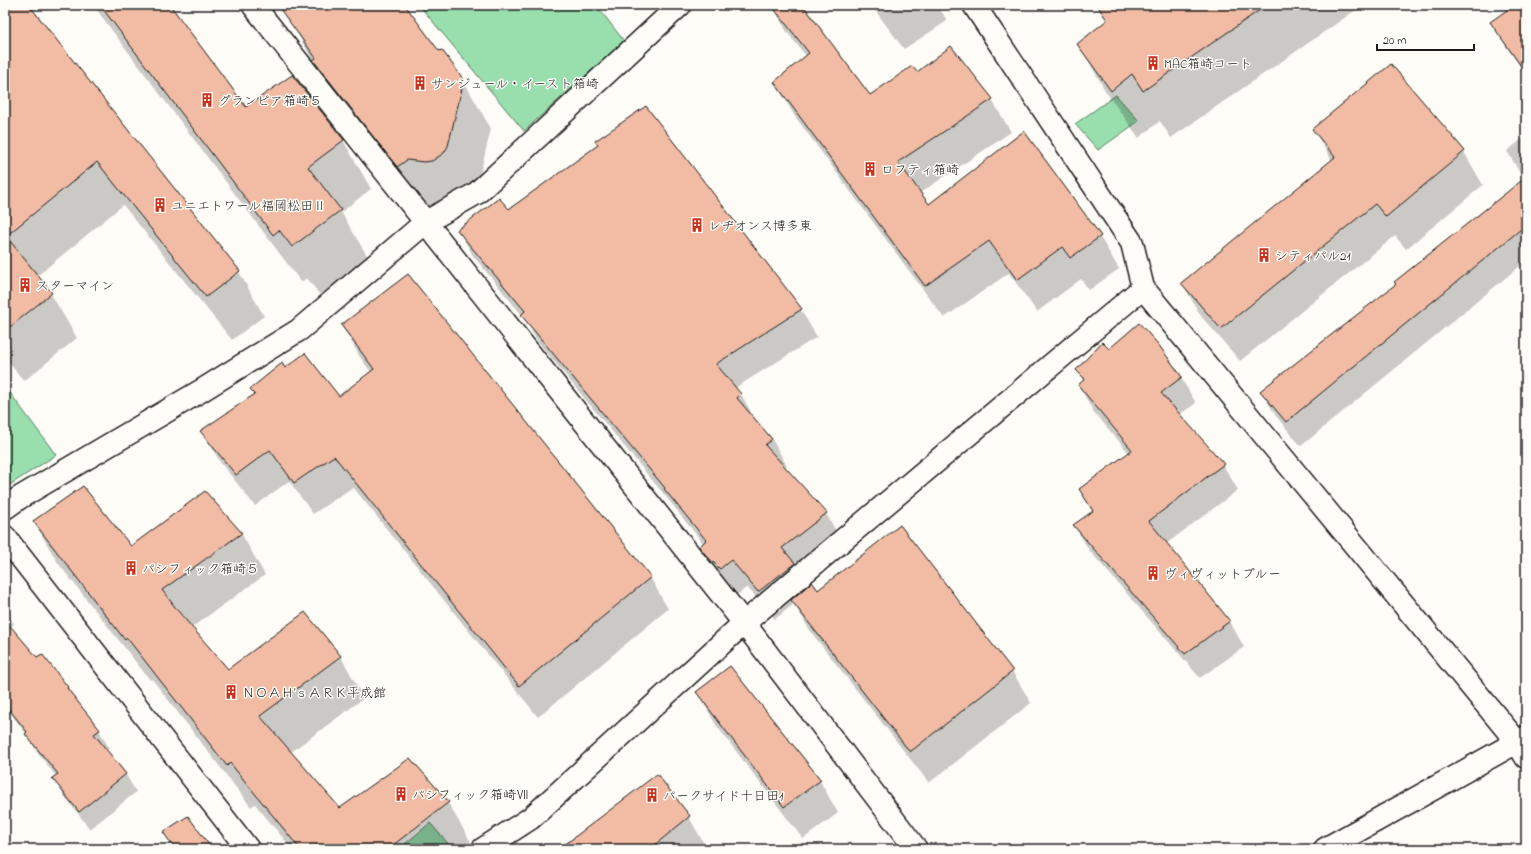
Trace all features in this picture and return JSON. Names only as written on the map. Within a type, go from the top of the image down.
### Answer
[{"type":"street","points":[[252,5],[744,623],[916,849]]},
{"type":"street","points":[[5,508],[19,498],[192,396],[299,330],[426,222],[477,193],[680,5]]},
{"type":"street","points":[[974,5],[1132,243],[1143,288],[1523,745],[1325,849]]},
{"type":"street","points":[[483,849],[531,818],[744,623],[1143,288]]},
{"type":"street","points":[[5,537],[248,849]]},
{"type":"green space","points":[[419,5],[596,5],[624,41],[524,131]]},
{"type":"green space","points":[[1116,95],[1139,121],[1098,150],[1075,124]]},
{"type":"green space","points":[[5,386],[56,455],[5,488]]},
{"type":"green space","points":[[430,823],[453,849],[399,849]]},
{"type":"building","points":[[5,5],[29,5],[240,271],[206,297],[97,162],[6,236],[52,293],[5,331]]},
{"type":"building","name":"グランピア箱崎５","points":[[100,5],[170,5],[246,107],[292,75],[344,140],[308,167],[341,210],[292,247],[279,230],[273,235]]},
{"type":"building","name":"サンジュール・イースト箱崎","points":[[277,5],[405,5],[439,51],[442,50],[464,80],[448,146],[444,153],[432,161],[424,162],[407,160],[397,167],[313,60],[316,58]]},
{"type":"building","points":[[771,5],[803,5],[870,95],[912,66],[917,72],[951,46],[993,99],[898,162],[929,204],[1024,131],[1101,236],[1070,258],[1062,247],[1017,280],[989,241],[925,286],[774,82],[809,53]]},
{"type":"building","name":"MAC箱崎コート","points":[[1097,5],[1267,5],[1143,91],[1132,74],[1111,91],[1077,44],[1107,20]]},
{"type":"building","points":[[1514,5],[1526,5],[1526,73],[1490,22]]},
{"type":"building","points":[[1391,64],[1465,151],[1386,217],[1375,204],[1221,329],[1181,283],[1335,157],[1312,129]]},
{"type":"building","points":[[646,106],[802,309],[716,364],[741,394],[737,398],[772,439],[765,445],[827,513],[782,548],[795,563],[758,592],[731,560],[720,569],[699,547],[706,540],[664,489],[665,488],[521,315],[525,311],[457,230],[499,198],[509,209],[598,145],[595,141]]},
{"type":"building","points":[[1526,177],[1526,225],[1286,422],[1260,391],[1396,284],[1394,282]]},
{"type":"building","points":[[408,274],[651,577],[519,686],[334,456],[294,483],[270,450],[236,475],[200,431],[255,394],[250,389],[282,363],[285,368],[305,353],[339,396],[374,369],[341,325]]},
{"type":"building","points":[[1139,323],[1158,344],[1182,377],[1161,393],[1224,464],[1149,521],[1230,621],[1185,654],[1073,525],[1093,511],[1079,489],[1132,450],[1078,385],[1085,379],[1076,370],[1102,342],[1109,349]]},
{"type":"building","points":[[83,486],[131,546],[205,491],[242,533],[162,590],[178,611],[228,669],[305,612],[341,656],[260,716],[340,808],[410,758],[449,802],[388,849],[300,849],[230,763],[227,766],[127,638],[125,640],[33,521]]},
{"type":"building","points":[[900,525],[1013,671],[910,752],[791,600],[812,582],[818,590]]},
{"type":"building","points":[[5,620],[37,657],[42,654],[68,687],[67,688],[100,730],[94,734],[126,774],[79,812],[52,778],[58,774],[25,734],[27,732],[5,704]]},
{"type":"building","points":[[730,666],[821,780],[784,807],[696,692]]},
{"type":"building","name":"パークサイド十日田1","points":[[657,774],[690,816],[650,849],[559,849]]},
{"type":"building","points":[[188,816],[212,849],[175,849],[163,832]]},
{"type":"place","name":"MAC箱崎コート","points":[[1153,63]]},
{"type":"place","name":"サンジュール・イースト箱崎","points":[[420,83]]},
{"type":"place","name":"グランピア箱崎５","points":[[207,100]]},
{"type":"place","name":"ロフティ箱崎","points":[[870,169]]},
{"type":"place","name":"ユニエトワール福岡松田Ⅱ","points":[[160,205]]},
{"type":"place","name":"レヂオンス博多東","points":[[697,225]]},
{"type":"place","name":"シティパル21","points":[[1264,255]]},
{"type":"place","name":"スターマイン","points":[[25,285]]},
{"type":"place","name":"パシフィック箱崎５","points":[[131,568]]},
{"type":"place","name":"ヴィヴィットブルー","points":[[1153,573]]},
{"type":"place","name":"ＮＯＡＨ’ｓＡＲＫ平成館","points":[[231,692]]},
{"type":"place","name":"パシフィック箱崎Ⅶ","points":[[401,794]]},
{"type":"place","name":"パークサイド十日田1","points":[[652,795]]}]
